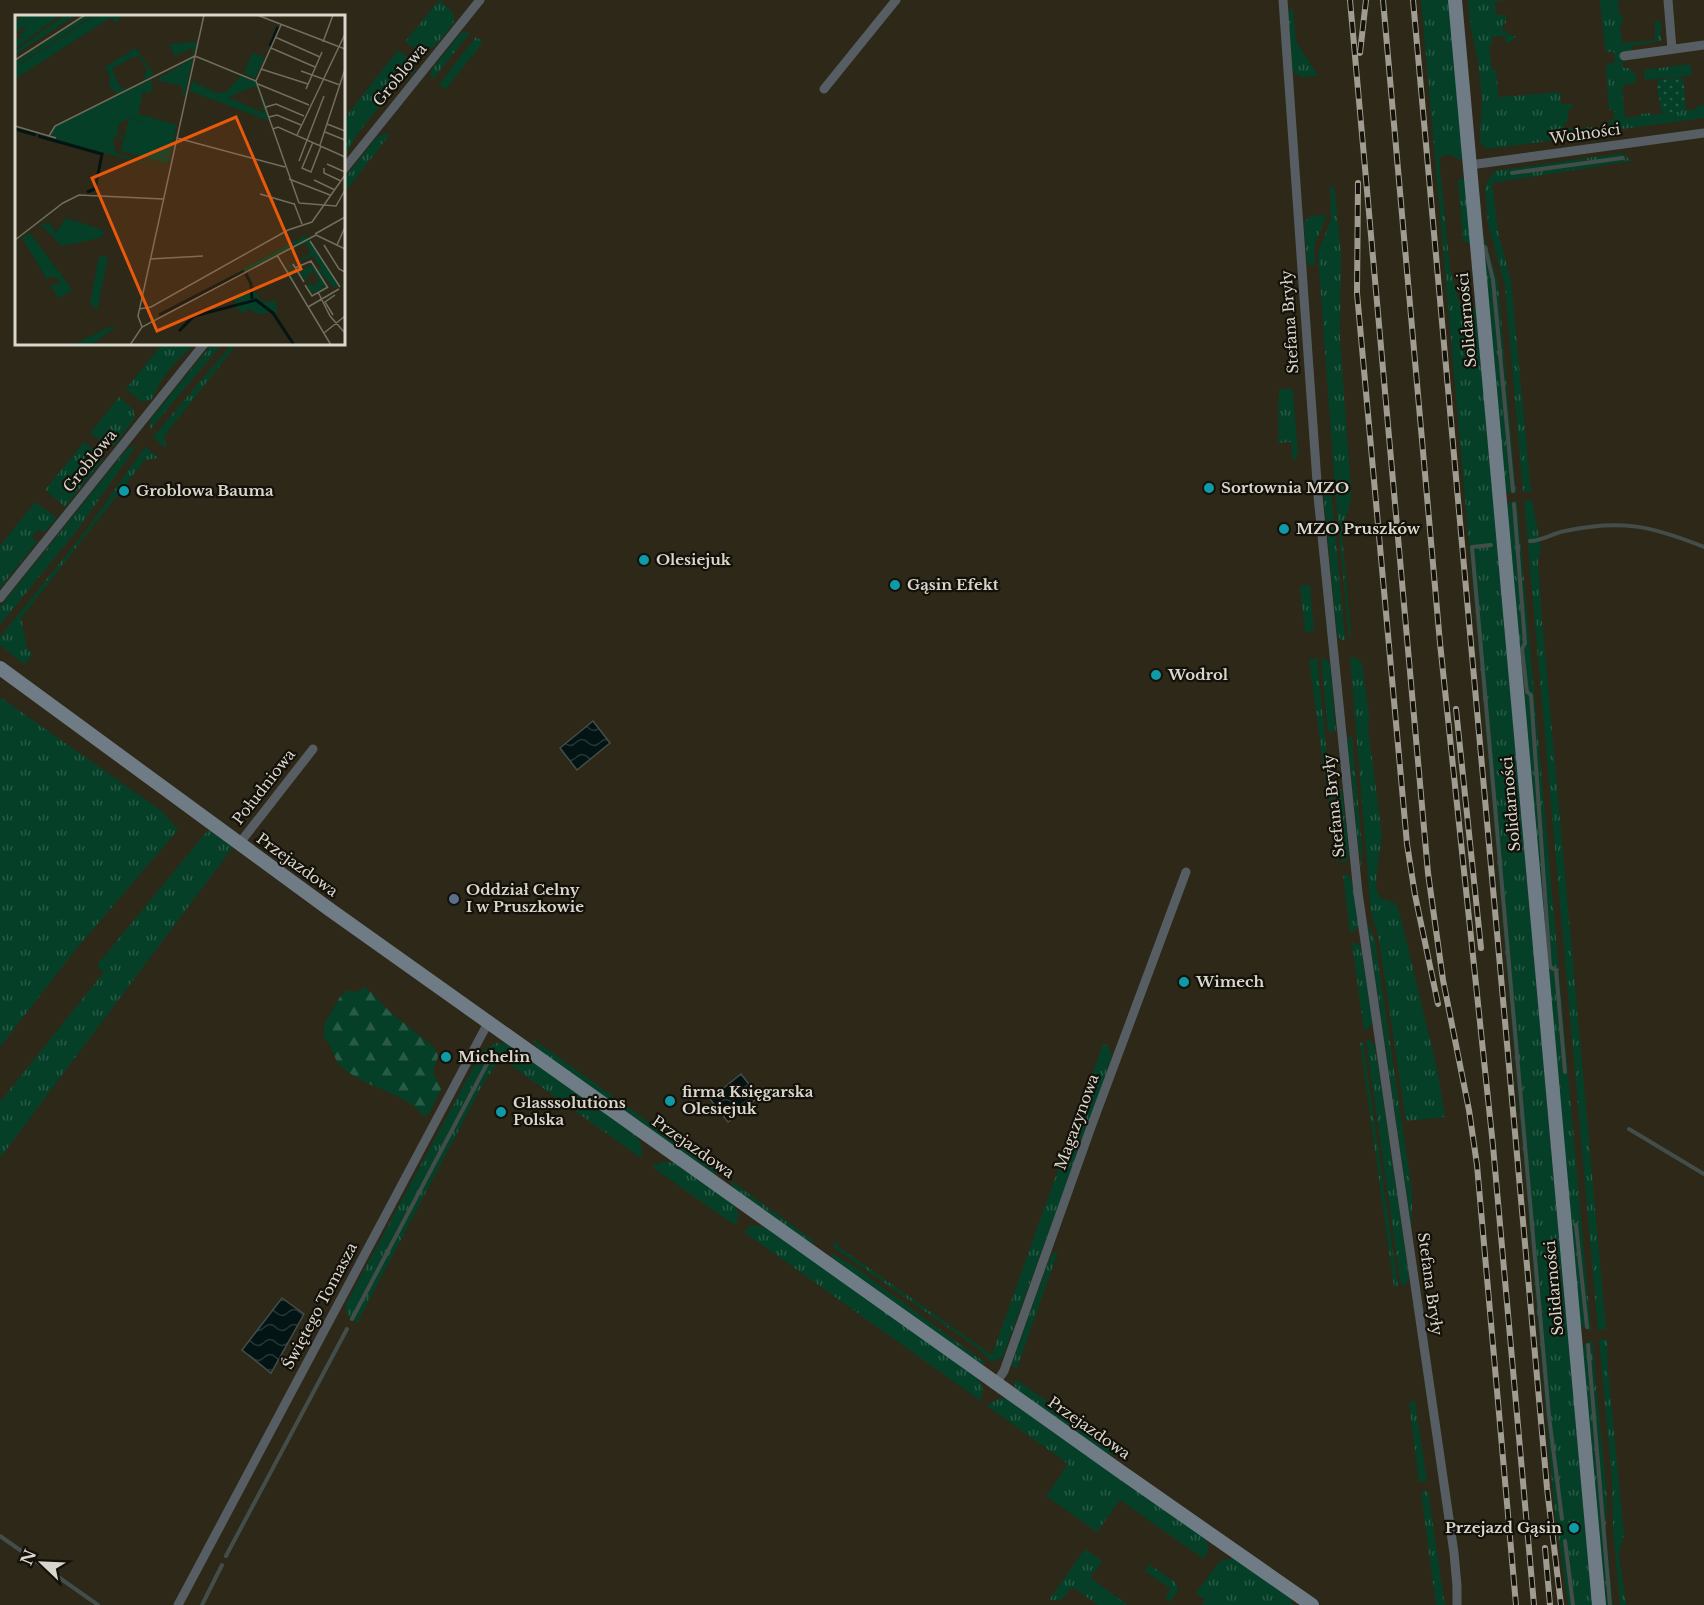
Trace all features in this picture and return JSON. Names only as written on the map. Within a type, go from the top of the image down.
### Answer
[{"type":"street","name":"Groblowa","points":[[345,168],[480,0]]},
{"type":"street","points":[[824,89],[896,0]]},
{"type":"street","name":"Stefana Bryły","points":[[1283,0],[1318,496],[1358,892],[1454,1553],[1457,1605]]},
{"type":"street","name":"Solidarności","points":[[1455,0],[1599,1605]]},
{"type":"street","points":[[1668,0],[1672,49]]},
{"type":"street","points":[[1624,56],[1704,45]]},
{"type":"street","name":"Wolności","points":[[1470,165],[1704,133]]},
{"type":"street","name":"Groblowa","points":[[0,598],[203,345]]},
{"type":"street","name":"Przejazdowa","points":[[0,668],[239,844],[1312,1605]]},
{"type":"street","name":"Południowa","points":[[239,844],[313,749]]},
{"type":"street","name":"Magazynowa","points":[[996,1383],[1004,1371],[1091,1127],[1186,872]]},
{"type":"street","name":"Świętego Tomasza","points":[[178,1605],[489,1021]]},
{"type":"green space","points":[[439,0],[453,14],[454,22],[450,28],[436,44],[427,49],[417,49],[405,42]]},
{"type":"green space","points":[[1421,0],[1449,0],[1463,161],[1448,154],[1439,158],[1450,269],[1459,302],[1466,308],[1476,309],[1592,1605],[1568,1605],[1554,1505]]},
{"type":"green space","points":[[1468,0],[1504,0],[1495,2],[1496,15],[1506,15],[1503,31],[1507,31],[1508,35],[1516,36],[1506,44],[1505,36],[1492,37],[1492,45],[1489,46],[1492,70],[1496,70],[1499,97],[1560,92],[1561,104],[1572,104],[1572,109],[1568,110],[1568,122],[1564,122],[1565,129],[1592,127],[1598,129],[1600,134],[1488,149],[1482,145],[1480,140],[1482,99]]},
{"type":"green space","points":[[1600,0],[1618,0],[1619,14],[1622,15],[1623,24],[1620,24],[1622,43],[1655,40],[1655,21],[1661,21],[1661,41],[1632,46],[1632,50],[1623,51],[1624,61],[1629,61],[1622,62],[1623,68],[1630,68],[1631,72],[1635,72],[1636,82],[1622,86],[1625,118],[1641,116],[1641,114],[1650,113],[1651,115],[1697,109],[1697,106],[1704,105],[1704,118],[1610,132],[1609,120],[1614,120],[1614,110],[1609,110],[1606,69],[1608,64],[1615,62],[1614,52],[1608,52],[1605,49]]},
{"type":"green space","points":[[1293,9],[1296,41],[1318,76],[1301,77],[1293,72],[1288,10]]},
{"type":"green space","points":[[466,31],[470,33],[433,79],[430,75],[432,69],[460,34]]},
{"type":"green space","points":[[476,37],[483,42],[446,89],[439,84]]},
{"type":"green space","points":[[398,50],[414,62],[415,71],[397,85],[355,137],[345,157],[345,118]]},
{"type":"green space","points":[[1690,64],[1692,74],[1687,76],[1645,80],[1644,70]]},
{"type":"green space","points":[[1681,77],[1684,84],[1686,110],[1662,114],[1657,88],[1658,80]]},
{"type":"green space","points":[[383,134],[390,134],[345,192],[345,178],[376,138]]},
{"type":"green space","points":[[1623,153],[1631,161],[1492,183],[1498,232],[1511,281],[1531,492],[1523,492],[1505,286],[1488,224],[1485,187],[1494,171]]},
{"type":"green space","points":[[1465,179],[1471,244],[1463,241],[1458,180]]},
{"type":"green space","points":[[1330,183],[1335,192],[1341,254],[1340,339],[1351,490],[1342,534],[1351,635],[1349,639],[1335,489],[1318,253],[1331,219]]},
{"type":"green space","points":[[1327,215],[1314,246],[1315,265],[1307,265],[1304,222],[1311,216]]},
{"type":"green space","points":[[1482,230],[1498,282],[1516,493],[1509,493],[1505,490]]},
{"type":"green space","points":[[161,345],[195,345],[170,368],[152,399],[142,402],[126,389]]},
{"type":"green space","points":[[211,345],[221,345],[149,431],[151,419]]},
{"type":"green space","points":[[231,345],[236,345],[164,436],[166,449],[153,437]]},
{"type":"green space","points":[[1279,389],[1293,389],[1298,455],[1293,462],[1291,442],[1278,443]]},
{"type":"green space","points":[[119,397],[133,409],[135,417],[115,445],[109,447],[90,433]]},
{"type":"green space","points":[[84,442],[100,454],[102,461],[65,507],[45,490]]},
{"type":"green space","points":[[137,445],[78,529],[0,625],[0,607],[127,449]]},
{"type":"green space","points":[[145,447],[159,458],[145,460],[21,618],[27,648],[32,655],[25,665],[0,645],[0,637],[84,533]]},
{"type":"green space","points":[[1331,488],[1345,640],[1341,640],[1337,634],[1323,490]]},
{"type":"green space","points":[[1532,500],[1541,548],[1538,561],[1541,608],[1606,1329],[1598,1330],[1524,501]]},
{"type":"green space","points":[[1517,501],[1591,1330],[1584,1328],[1579,1321],[1507,506],[1509,502]]},
{"type":"green space","points":[[35,502],[57,518],[44,533],[39,529],[32,537],[37,542],[0,588],[0,546]]},
{"type":"green space","points":[[1310,585],[1314,631],[1305,632],[1300,586]]},
{"type":"green space","points":[[1350,656],[1362,664],[1369,713],[1368,728],[1382,836],[1376,888],[1380,898],[1395,903],[1399,911],[1437,1068],[1445,1117],[1406,1121],[1379,940],[1371,912]]},
{"type":"green space","points":[[1317,658],[1338,864],[1309,659]]},
{"type":"green space","points":[[1321,658],[1330,664],[1336,731],[1328,732]]},
{"type":"green space","points":[[0,697],[163,812],[178,830],[77,948],[0,1047]]},
{"type":"green space","points":[[1352,737],[1362,848],[1361,869],[1347,738]]},
{"type":"green space","points":[[1333,782],[1337,782],[1337,789],[1342,789],[1349,854],[1347,861],[1342,863]]},
{"type":"green space","points":[[208,830],[233,847],[0,1158],[0,1102],[104,972],[98,968],[98,964]]},
{"type":"green space","points":[[1343,874],[1348,875],[1352,881],[1358,926],[1350,933]]},
{"type":"green space","points":[[1367,920],[1375,941],[1412,1191],[1412,1229]]},
{"type":"green space","points":[[1352,943],[1358,944],[1361,949],[1372,1022],[1364,1030]]},
{"type":"green space","points":[[364,987],[390,1012],[435,1048],[438,1056],[433,1072],[441,1089],[430,1112],[425,1117],[403,1099],[352,1075],[340,1066],[324,1038],[324,1024],[340,997],[348,990],[357,992]]},
{"type":"green space","points":[[533,1039],[721,1174],[712,1173],[538,1050]]},
{"type":"green space","points":[[1366,1040],[1371,1041],[1375,1046],[1409,1277],[1407,1283],[1401,1286]]},
{"type":"green space","points":[[1363,1042],[1398,1286],[1394,1287],[1360,1043]]},
{"type":"green space","points":[[497,1043],[512,1046],[592,1103],[589,1107],[595,1112],[599,1107],[622,1122],[640,1141],[641,1158],[501,1058],[484,1082],[357,1323],[353,1320],[489,1063],[487,1062],[351,1319],[346,1312],[346,1304],[479,1057],[485,1049]]},
{"type":"green space","points":[[1103,1044],[1108,1046],[1112,1055],[1002,1359],[999,1358],[992,1362],[976,1347],[833,1247],[837,1241],[839,1247],[992,1355]]},
{"type":"green space","points":[[662,1162],[675,1163],[731,1201],[739,1214],[736,1223],[733,1224],[652,1167]]},
{"type":"green space","points":[[730,1180],[818,1244],[808,1241],[735,1190]]},
{"type":"green space","points":[[751,1225],[766,1227],[973,1374],[983,1386],[981,1401],[744,1232]]},
{"type":"green space","points":[[1058,1251],[1017,1368],[1011,1366],[1049,1260],[1053,1253]]},
{"type":"green space","points":[[831,1253],[852,1265],[987,1364],[980,1364],[833,1259]]},
{"type":"green space","points":[[1599,1339],[1607,1339],[1624,1534],[1619,1554],[1626,1605],[1620,1605]]},
{"type":"green space","points":[[1592,1340],[1607,1498],[1606,1530],[1613,1605],[1605,1605],[1582,1349]]},
{"type":"green space","points":[[1012,1381],[1018,1381],[1121,1453],[1113,1455],[1106,1453],[1018,1391]]},
{"type":"green space","points":[[1001,1398],[1009,1400],[1203,1536],[1208,1547],[1204,1559],[1120,1500],[1097,1532],[1046,1496],[1068,1464],[986,1405]]},
{"type":"green space","points":[[1415,1401],[1427,1481],[1419,1482],[1409,1402]]},
{"type":"green space","points":[[1428,1491],[1445,1605],[1436,1605],[1421,1492]]},
{"type":"green space","points":[[1085,1549],[1102,1561],[1090,1578],[1128,1605],[1098,1605],[1072,1587],[1061,1600],[1049,1600]]},
{"type":"green space","points":[[1233,1558],[1288,1595],[1294,1605],[1202,1605],[1205,1600],[1196,1593],[1220,1561]]},
{"type":"green space","points":[[1149,1564],[1176,1583],[1178,1590],[1170,1602],[1165,1598],[1171,1589],[1145,1571]]},
{"type":"water","points":[[593,721],[610,743],[577,770],[560,748]]},
{"type":"water","points":[[741,1074],[759,1097],[728,1122],[710,1099]]},
{"type":"water","points":[[282,1298],[304,1314],[271,1373],[242,1350]]},
{"type":"waterway","points":[[1512,173],[1622,158]]},
{"type":"waterway","points":[[1485,247],[1493,280],[1513,491]]},
{"type":"waterway","points":[[1514,504],[1525,643],[1522,649],[1527,692],[1531,695],[1550,967],[1556,970],[1565,1072]]},
{"type":"waterway","points":[[1530,541],[1585,527],[1620,525],[1668,534],[1704,547]]},
{"type":"waterway","points":[[1491,545],[1472,547],[1549,1416],[1562,1519]]},
{"type":"waterway","points":[[352,1319],[488,1062]]},
{"type":"waterway","points":[[1629,1129],[1704,1174]]},
{"type":"waterway","points":[[1576,1225],[1587,1327]]},
{"type":"waterway","points":[[226,1556],[347,1329]]},
{"type":"waterway","points":[[1588,1345],[1610,1605]]},
{"type":"waterway","points":[[0,1536],[98,1605]]},
{"type":"waterway","points":[[1565,1541],[1573,1605]]},
{"type":"waterway","points":[[202,1605],[222,1565]]},
{"type":"railway","points":[[1350,0],[1428,873],[1443,980],[1469,1110],[1477,1165],[1516,1605]]},
{"type":"railway","points":[[1360,53],[1366,0]]},
{"type":"railway","points":[[1383,0],[1440,643],[1493,1146],[1534,1605]]},
{"type":"railway","points":[[1413,0],[1547,1488],[1561,1605]]},
{"type":"railway","points":[[1358,183],[1357,293],[1407,844],[1415,895],[1438,1004]]},
{"type":"railway","points":[[1456,709],[1481,948]]},
{"type":"railway","points":[[1545,1548],[1550,1605]]},
{"type":"place","name":"Sortownia MZO","points":[[1209,488]]},
{"type":"place","name":"Groblowa Bauma","points":[[124,491]]},
{"type":"place","name":"MZO Pruszków","points":[[1284,529]]},
{"type":"place","name":"Olesiejuk","points":[[644,560]]},
{"type":"place","name":"Gąsin Efekt","points":[[895,585]]},
{"type":"place","name":"Wodrol","points":[[1156,675]]},
{"type":"place","name":"Oddział Celny I w Pruszkowie","points":[[454,899]]},
{"type":"place","name":"Wimech","points":[[1184,982]]},
{"type":"place","name":"Michelin","points":[[446,1057]]},
{"type":"place","name":"firma Księgarska Olesiejuk","points":[[670,1101]]},
{"type":"place","name":"Glasssolutions Polska","points":[[501,1112]]},
{"type":"place","name":"Przejazd Gąsin","points":[[1574,1528]]}]
